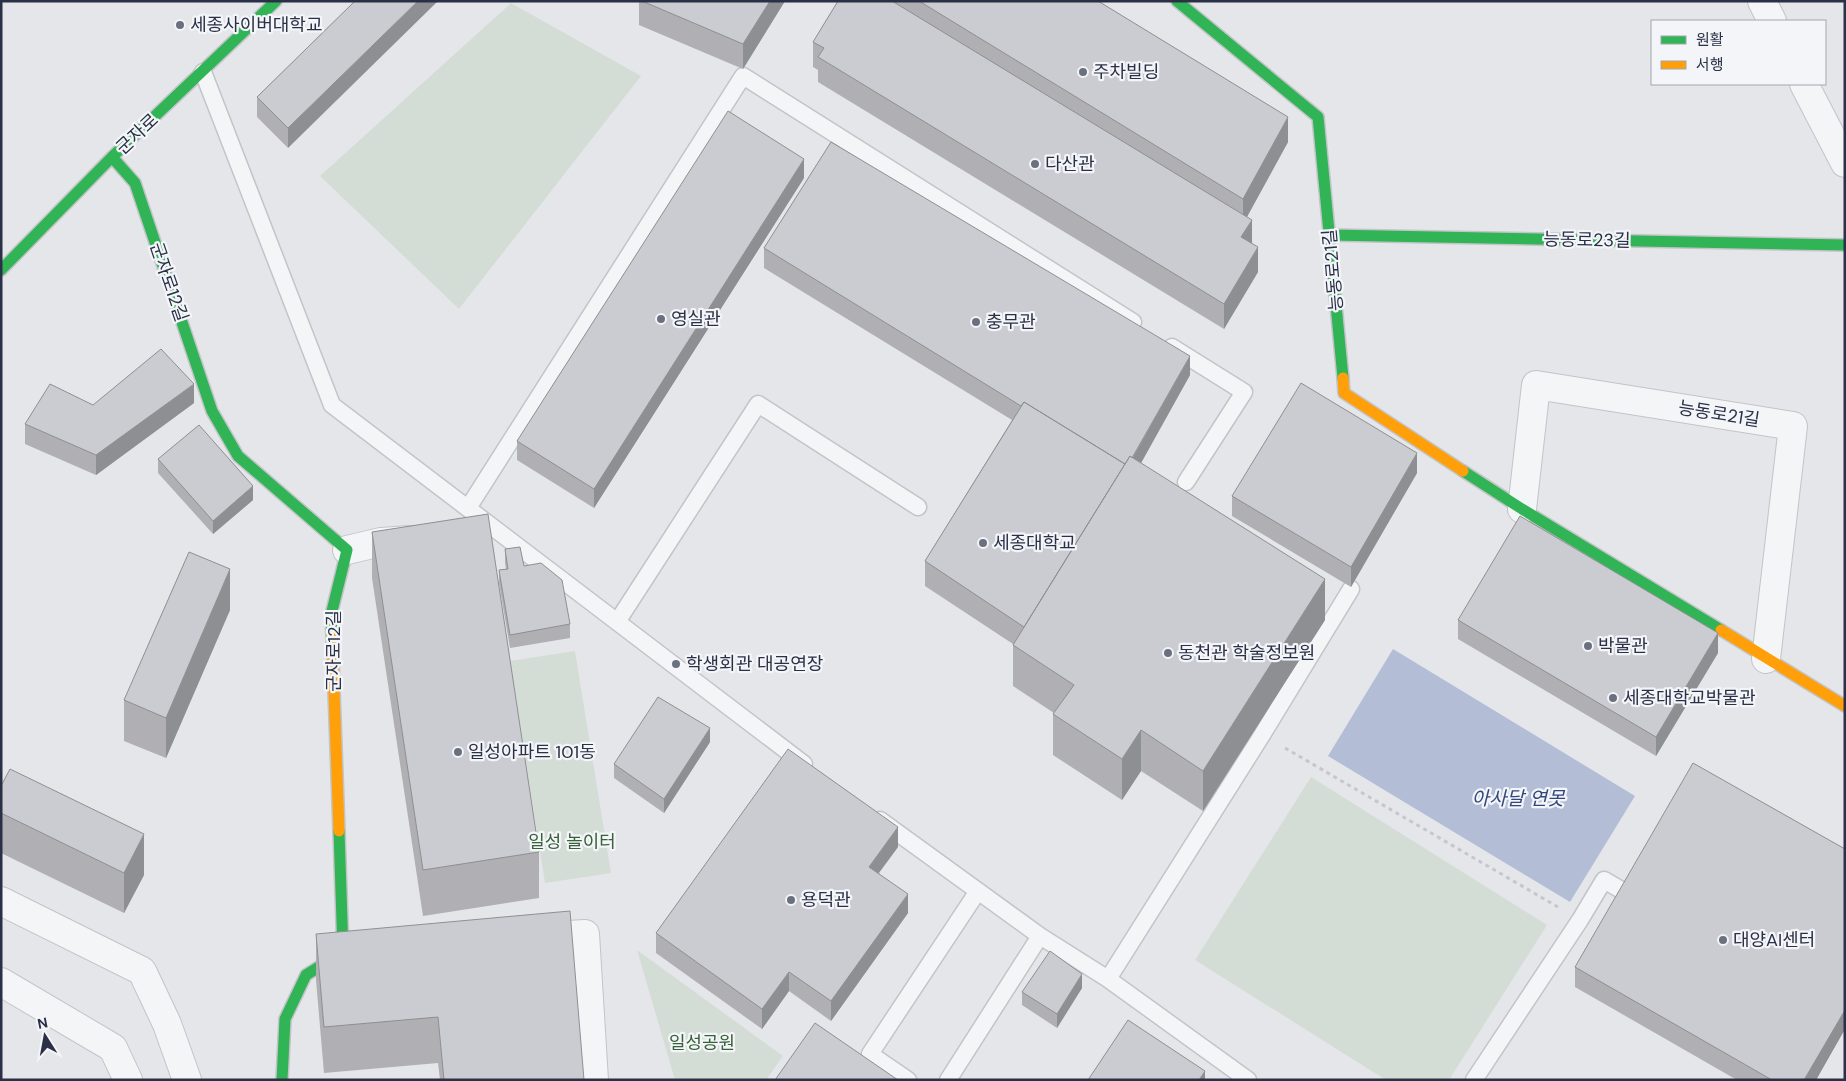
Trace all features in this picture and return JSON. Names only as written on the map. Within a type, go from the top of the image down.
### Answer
[{"type":"street","name":"군자로","points":[[2,269],[112,157],[276,1]]},
{"type":"street","name":"능동로21길","points":[[1177,1],[1318,117],[1344,394],[1522,509],[1845,706]]},
{"type":"street","points":[[1762,1],[1772,20]]},
{"type":"street","points":[[1805,85],[1845,163]]},
{"type":"street","name":"군자로12길","points":[[112,157],[135,183],[212,410],[238,456],[347,550],[331,615],[343,952]]},
{"type":"street","name":"능동로23길","points":[[1330,235],[1845,245]]},
{"type":"street","name":"능동로21길","points":[[1522,509],[1536,385],[1793,426],[1766,659]]},
{"type":"street","points":[[347,550],[381,542],[408,540],[427,550]]},
{"type":"street","points":[[1,901],[142,971],[167,1024],[187,1080]]},
{"type":"street","points":[[507,940],[585,934],[594,1080]]},
{"type":"street","points":[[282,1080],[285,1019],[306,975],[343,952],[372,950]]},
{"type":"street","points":[[1,982],[114,1048],[128,1080]]},
{"type":"lane","points":[[203,72],[332,406],[817,773]]},
{"type":"lane","points":[[468,508],[743,76],[1144,329]]},
{"type":"lane","points":[[1161,340],[1244,392],[1186,482]]},
{"type":"lane","points":[[617,622],[758,404],[918,507]]},
{"type":"lane","points":[[1108,980],[1351,589]]},
{"type":"lane","points":[[865,808],[1040,936],[1108,980],[1248,1080]]},
{"type":"lane","points":[[1474,1080],[1580,920],[1604,880],[1628,894]]},
{"type":"lane","points":[[908,1080],[870,1054],[978,890]]},
{"type":"lane","points":[[948,1080],[1040,936]]},
{"type":"path","points":[[1262,735],[1580,920]]},
{"type":"green space","points":[[511,3],[641,76],[459,309],[320,176]]},
{"type":"green space","name":"일성 놀이터","points":[[575,651],[611,873],[545,883],[510,661]]},
{"type":"green space","points":[[1311,777],[1547,925],[1449,1080],[1386,1080],[1195,960]]},
{"type":"green space","name":"일성공원","points":[[637,950],[783,1056],[766,1080],[675,1080]]},
{"type":"water","name":"아사달 연못","points":[[1393,649],[1635,796],[1570,902],[1328,756]]},
{"type":"building","points":[[355,1],[418,1],[288,128],[257,97]]},
{"type":"building","points":[[642,1],[770,1],[743,44]]},
{"type":"building","name":"다산관","points":[[838,1],[892,1],[1252,220],[1241,237],[1258,247],[1224,304],[818,57],[824,48],[813,42]]},
{"type":"building","name":"주차빌딩","points":[[919,1],[1098,1],[1288,117],[1243,199]]},
{"type":"building","name":"영실관","points":[[728,111],[804,159],[594,489],[517,441]]},
{"type":"building","name":"충무관","points":[[831,142],[1190,356],[1132,458],[1130,456],[1125,464],[1024,402],[1021,406],[764,248]]},
{"type":"building","points":[[161,349],[194,384],[96,455],[25,424],[50,384],[93,405]]},
{"type":"building","points":[[1301,383],[1417,453],[1351,567],[1232,496]]},
{"type":"building","points":[[1024,402],[1125,464],[1024,627],[925,561]]},
{"type":"building","points":[[199,425],[253,486],[213,521],[158,459]]},
{"type":"building","name":"동천관 학술정보원","points":[[1130,456],[1325,579],[1203,771],[1141,730],[1122,759],[1053,714],[1074,685],[1013,645]]},
{"type":"building","name":"일성아파트 101동","points":[[488,514],[539,852],[423,870],[372,532]]},
{"type":"building","name":"박물관","points":[[1520,516],[1718,633],[1656,737],[1458,620]]},
{"type":"building","points":[[520,547],[524,566],[541,563],[562,580],[570,624],[510,635],[499,570],[508,569],[505,549]]},
{"type":"building","points":[[189,552],[230,569],[166,718],[124,700]]},
{"type":"building","points":[[658,697],[710,728],[664,799],[614,764]]},
{"type":"building","name":"용덕관","points":[[788,749],[898,827],[869,867],[908,894],[831,1001],[789,972],[762,1009],[656,933]]},
{"type":"building","name":"대양AI센터","points":[[1693,763],[1845,849],[1845,1010],[1804,1080],[1772,1080],[1575,967]]},
{"type":"building","points":[[10,769],[144,834],[124,873],[1,813],[1,786]]},
{"type":"building","points":[[570,911],[584,1080],[444,1080],[438,1017],[324,1027],[316,934]]},
{"type":"building","points":[[1050,951],[1082,974],[1057,1014],[1022,992]]},
{"type":"building","points":[[1128,1020],[1205,1071],[1199,1080],[1088,1080]]},
{"type":"building","points":[[815,1023],[898,1080],[775,1080]]},
{"type":"traffic: fast","points":[[1,270],[112,157],[276,1]]},
{"type":"traffic: fast","points":[[1177,1],[1318,117],[1343,378]]},
{"type":"traffic: fast","points":[[112,157],[135,183],[212,411],[238,456],[347,550],[331,615],[332,635]]},
{"type":"traffic: fast","points":[[1330,235],[1845,245]]},
{"type":"traffic: fast","points":[[1463,471],[1721,630]]},
{"type":"traffic: fast","points":[[282,1080],[285,1019],[306,975],[343,952],[339,831]]},
{"type":"traffic: slow","points":[[1343,378],[1344,393],[1463,471]]},
{"type":"traffic: slow","points":[[1721,630],[1845,706]]},
{"type":"traffic: slow","points":[[332,635],[339,831]]},
{"type":"place","name":"세종사이버대학교","points":[[180,25]]},
{"type":"place","name":"주차빌딩","points":[[1083,72]]},
{"type":"place","name":"다산관","points":[[1035,164]]},
{"type":"place","name":"영실관","points":[[661,319]]},
{"type":"place","name":"충무관","points":[[976,322]]},
{"type":"place","name":"세종대학교","points":[[983,543]]},
{"type":"place","name":"박물관","points":[[1588,646]]},
{"type":"place","name":"동천관 학술정보원","points":[[1168,653]]},
{"type":"place","name":"학생회관 대공연장","points":[[676,664]]},
{"type":"place","name":"세종대학교박물관","points":[[1613,698]]},
{"type":"place","name":"일성아파트 101동","points":[[458,752]]},
{"type":"place","name":"용덕관","points":[[791,900]]},
{"type":"place","name":"대양AI센터","points":[[1723,940]]}]
